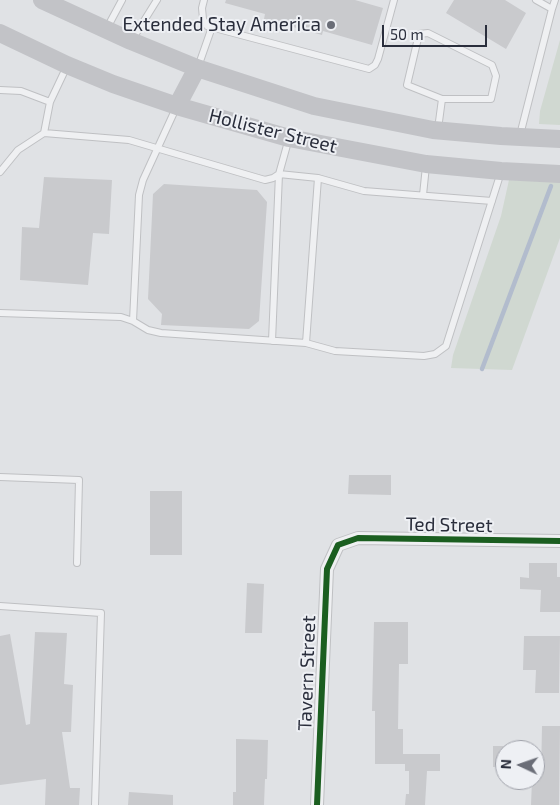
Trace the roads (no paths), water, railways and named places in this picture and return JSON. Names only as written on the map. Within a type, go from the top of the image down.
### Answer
[{"type":"main road","name":"Hollister Street","points":[[42,0],[131,41],[197,68],[314,106],[438,130],[560,139]]},
{"type":"main road","name":"Hollister Street","points":[[0,32],[67,65],[113,84],[177,106],[289,138],[426,164],[560,174]]},
{"type":"main road","points":[[177,106],[197,68]]},
{"type":"street","name":"Ted Street","points":[[338,545],[358,538],[560,542]]},
{"type":"street","name":"Tavern Street","points":[[317,805],[327,569],[338,545]]},
{"type":"lane","points":[[106,29],[122,0]]},
{"type":"lane","points":[[131,41],[157,0]]},
{"type":"lane","points":[[204,0],[202,8],[203,19],[207,26],[369,69],[375,65],[378,59],[394,0]]},
{"type":"lane","points":[[536,0],[552,9]]},
{"type":"lane","points":[[519,137],[555,0]]},
{"type":"lane","points":[[197,68],[212,27]]},
{"type":"lane","points":[[428,32],[492,66],[496,76],[491,100],[442,98],[407,85],[419,34],[428,32]]},
{"type":"lane","points":[[44,133],[50,102],[67,65]]},
{"type":"lane","points":[[0,90],[21,91],[50,102]]},
{"type":"lane","points":[[438,130],[442,98]]},
{"type":"lane","points":[[133,321],[139,196],[142,180],[177,106]]},
{"type":"lane","points":[[0,172],[18,150],[44,133],[129,140],[265,180],[279,174],[318,178],[364,191],[492,201]]},
{"type":"lane","points":[[272,341],[279,174],[289,138]]},
{"type":"lane","points":[[423,195],[426,164]]},
{"type":"lane","points":[[0,313],[121,317],[160,334],[306,343],[335,351],[414,356],[435,354],[446,346],[501,171]]},
{"type":"lane","points":[[306,343],[318,178]]},
{"type":"lane","points":[[0,477],[79,480],[77,563]]},
{"type":"lane","points":[[0,606],[100,613],[95,805]]},
{"type":"waterway","points":[[482,369],[551,186]]},
{"type":"place","name":"Extended Stay America","points":[[331,25]]}]
